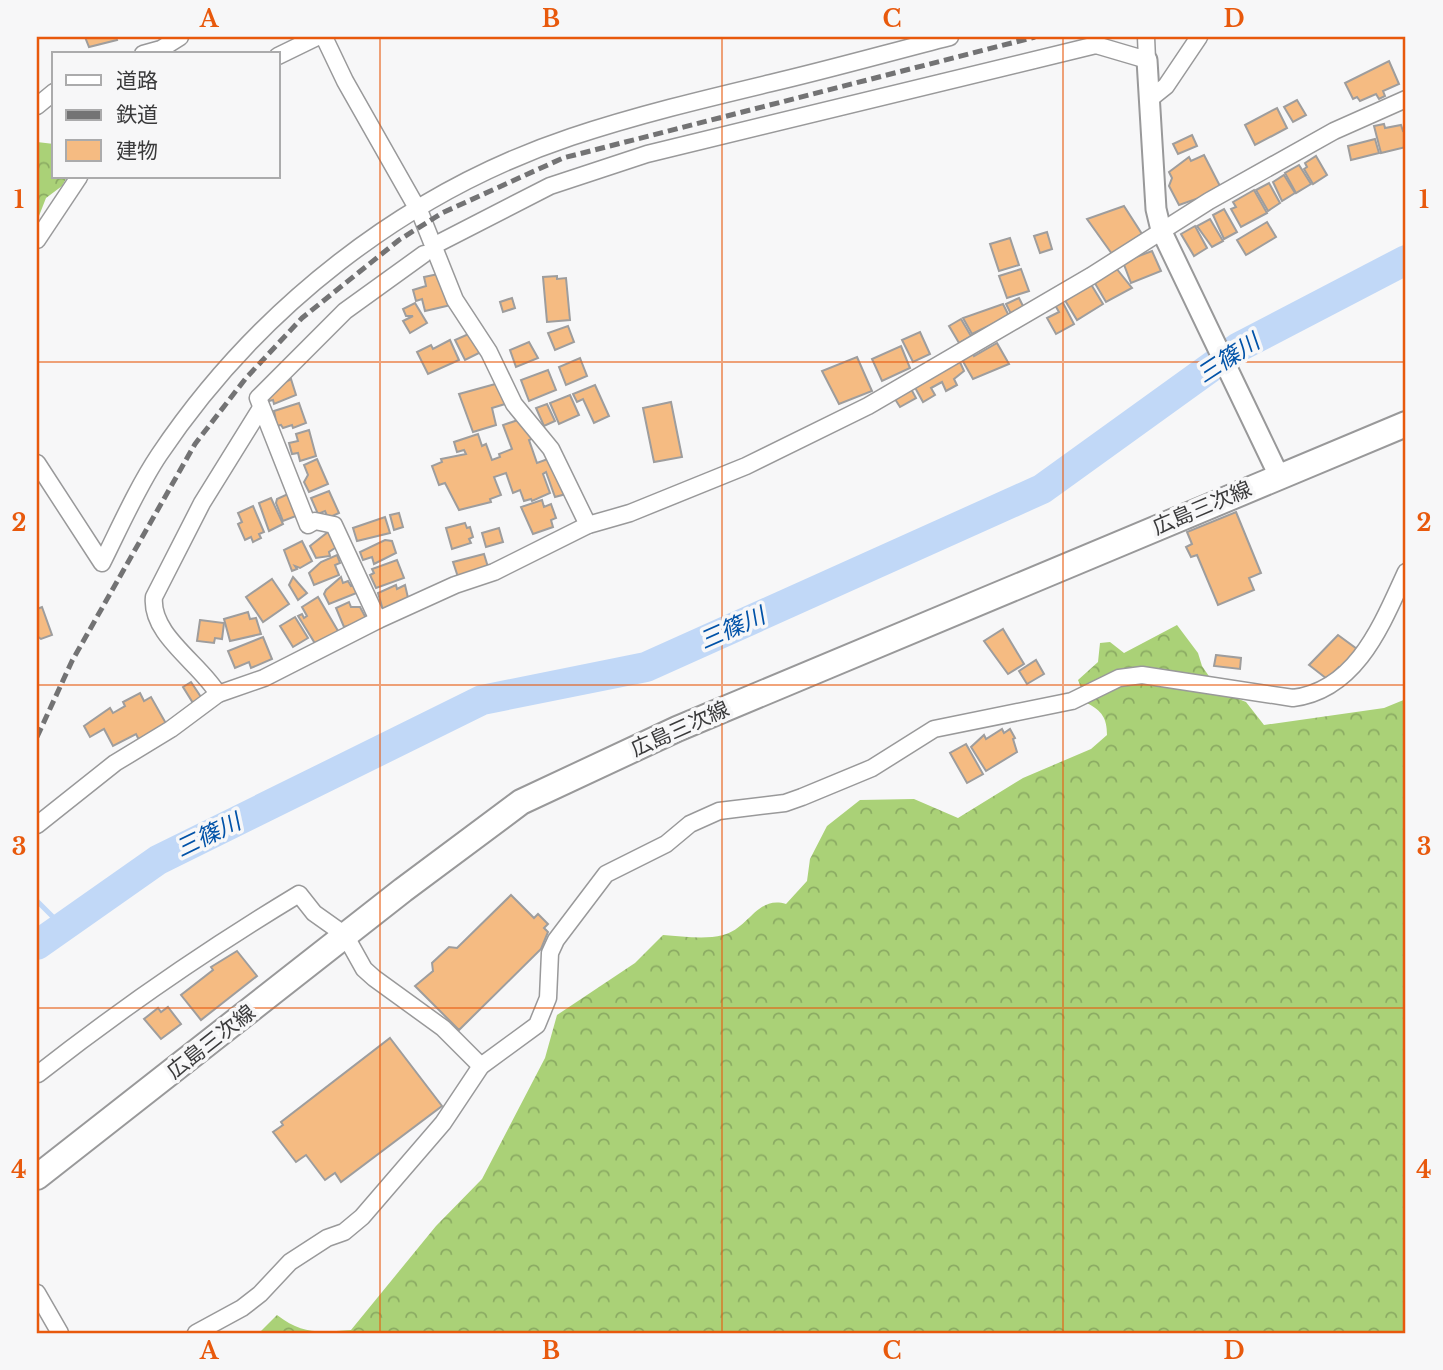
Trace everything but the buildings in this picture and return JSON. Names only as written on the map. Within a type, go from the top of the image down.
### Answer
[{"type":"main road","name":"広島三次線","points":[[37,1177],[345,935],[522,802],[677,729],[1406,425]]},
{"type":"street","points":[[160,43],[180,37]]},
{"type":"street","points":[[280,55],[317,37]]},
{"type":"street","points":[[324,37],[416,208],[429,250],[456,300],[489,352],[514,404],[551,449],[589,525]]},
{"type":"street","points":[[37,463],[102,563],[159,456],[245,349],[272,321],[351,253],[416,208],[467,181],[570,138],[706,98],[950,37]]},
{"type":"street","points":[[1146,37],[1156,209],[1161,230],[1279,476]]},
{"type":"street","points":[[1151,99],[1166,86],[1199,37]]},
{"type":"street","points":[[377,620],[334,525],[315,522],[308,525],[258,398],[317,335],[365,295],[429,250],[550,186],[648,154],[1096,45],[1147,60]]},
{"type":"street","points":[[37,106],[52,94]]},
{"type":"street","points":[[37,825],[115,763],[171,729],[218,694],[264,677],[377,620],[455,585],[495,572],[589,525],[630,513],[746,466],[868,406],[1091,276],[1161,230],[1334,131],[1406,99]]},
{"type":"street","points":[[37,240],[78,178]]},
{"type":"street","points":[[218,694],[204,674],[170,638],[159,621],[153,597],[207,493],[261,408]]},
{"type":"street","points":[[196,1333],[242,1308],[260,1294],[290,1262],[327,1238],[344,1232],[362,1217],[443,1123],[481,1066],[537,1026],[548,998],[550,953],[593,888],[606,874],[666,844],[690,824],[719,811],[785,803],[872,768],[934,729],[1072,701],[1092,694],[1119,678],[1142,675],[1293,698],[1313,695],[1343,677],[1363,656],[1406,572]]},
{"type":"street","points":[[37,1074],[176,972],[299,894],[314,913],[345,935],[364,969],[443,1028],[481,1066]]},
{"type":"street","points":[[37,1293],[49,1309],[60,1333]]},
{"type":"green space","points":[[37,142],[52,144],[52,178],[66,178],[62,186],[46,198],[37,221]]},
{"type":"green space","points":[[1177,625],[1198,653],[1202,666],[1219,691],[1246,702],[1264,725],[1384,708],[1406,699],[1406,1333],[259,1333],[277,1315],[295,1326],[312,1331],[351,1330],[436,1226],[482,1179],[545,1058],[557,1015],[635,963],[663,935],[723,935],[732,932],[768,904],[786,904],[807,881],[810,859],[827,826],[860,800],[914,799],[958,818],[1023,778],[1091,749],[1107,735],[1106,724],[1100,712],[1087,703],[1078,680],[1098,662],[1100,643],[1110,642],[1124,653]]},
{"type":"waterway","name":"三篠川","points":[[37,945],[158,860],[482,700],[646,667],[1042,489],[1239,347],[1406,260]]},
{"type":"waterway","points":[[37,901],[63,927]]},
{"type":"railway","points":[[37,737],[72,661],[195,444],[246,378],[302,318],[399,240],[442,213],[563,158],[1035,37]]}]
